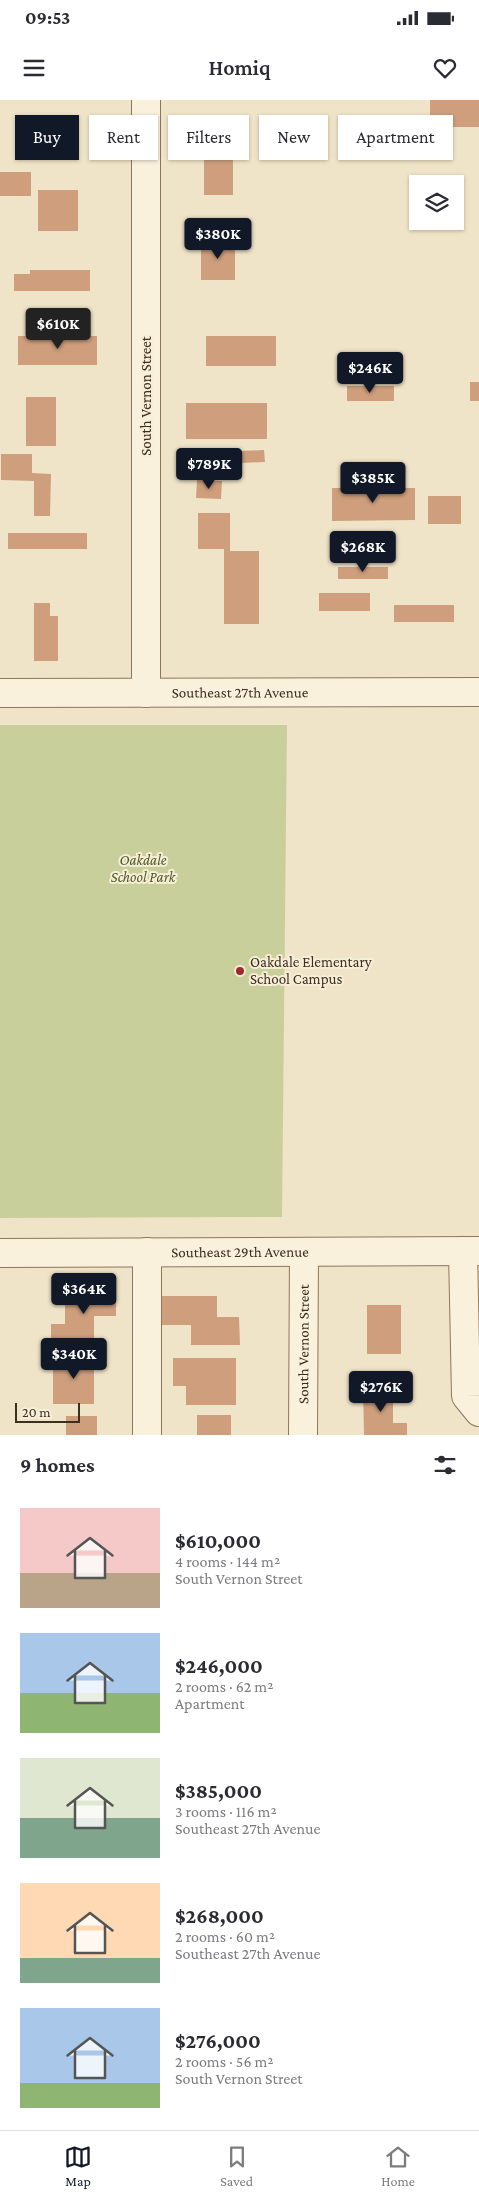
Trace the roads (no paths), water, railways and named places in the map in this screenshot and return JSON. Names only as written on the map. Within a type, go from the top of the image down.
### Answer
[{"type":"street","name":"South Vernon Street","points":[[146,100],[146,693]]},
{"type":"street","name":"Southeast 27th Avenue","points":[[0,693],[479,692]]},
{"type":"street","name":"Southeast 29th Avenue","points":[[0,1253],[471,1251]]},
{"type":"street","points":[[471,1251],[466,1396],[479,1412]]},
{"type":"street","points":[[147,1252],[147,1435]]},
{"type":"street","name":"South Vernon Street","points":[[303,1435],[304,1252]]},
{"type":"place","name":"Oakdale Elementary School Campus","points":[[240,971]]},
{"type":"park label","name":"Oakdale School Park","points":[[143,868]]}]
